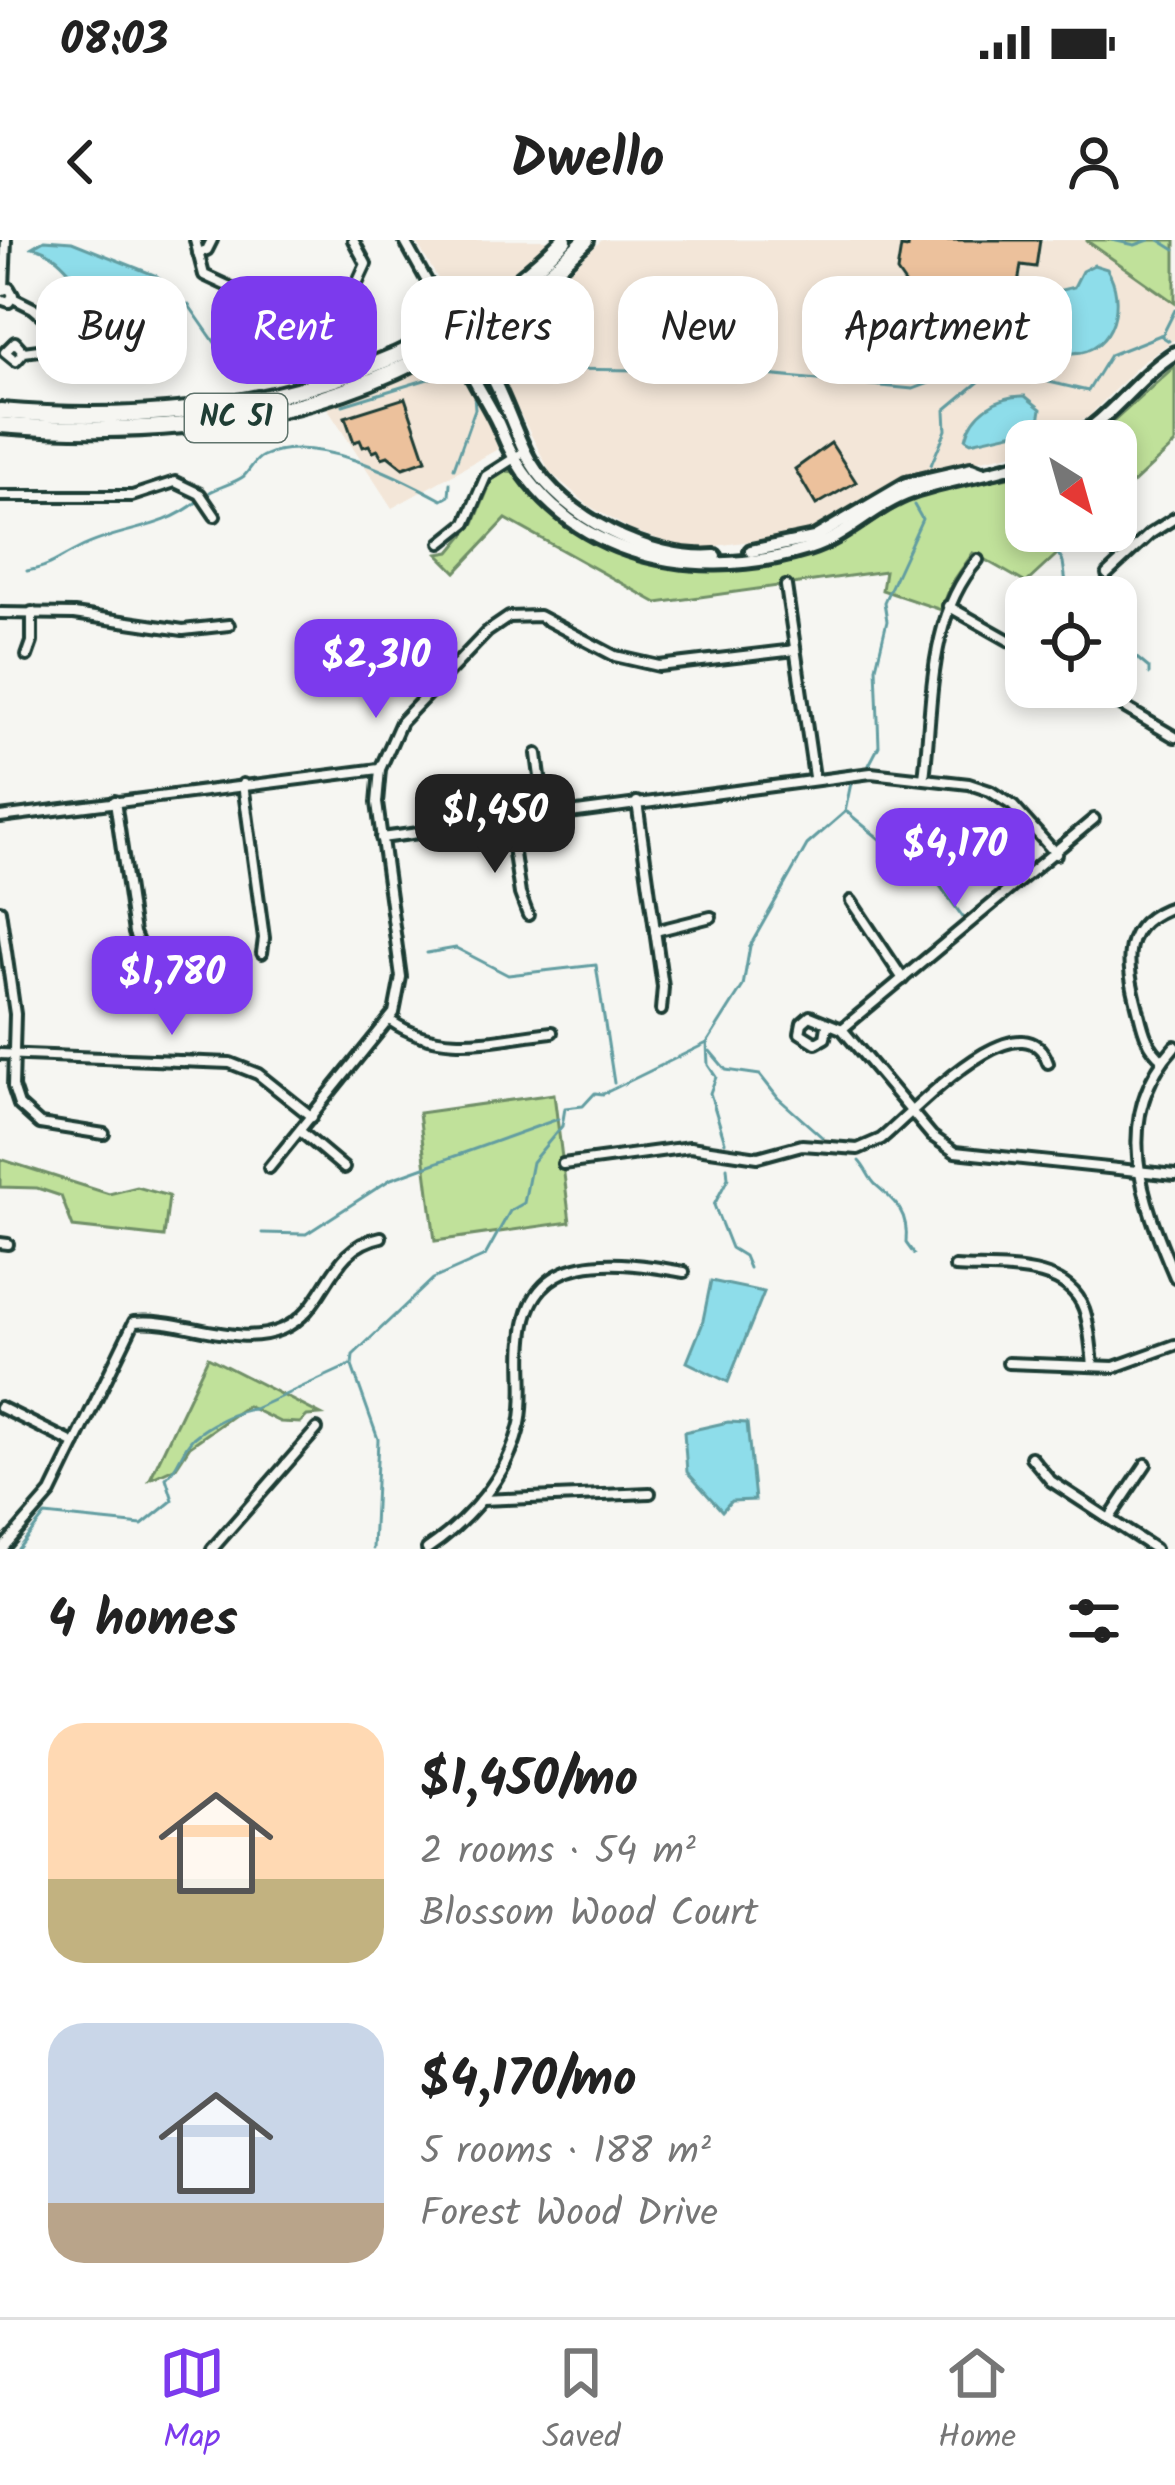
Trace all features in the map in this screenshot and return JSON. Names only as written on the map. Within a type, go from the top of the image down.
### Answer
[{"type":"main road","name":"NC 51","points":[[525,276],[564,240]]},
{"type":"main road","points":[[549,274],[576,240]]},
{"type":"main road","name":"NC 51","points":[[546,276],[586,240]]},
{"type":"main road","name":"NC 51","points":[[0,425],[109,433],[178,429],[322,399],[401,368]]},
{"type":"main road","name":"NC 51","points":[[0,411],[85,418],[174,414],[316,384]]},
{"type":"street","points":[[6,240],[3,297],[36,311]]},
{"type":"street","points":[[195,240],[204,275],[211,278]]},
{"type":"street","points":[[199,253],[212,240]]},
{"type":"street","points":[[353,240],[366,264],[360,276]]},
{"type":"street","points":[[404,240],[424,276]]},
{"type":"street","points":[[25,352],[36,350]]},
{"type":"street","points":[[1101,420],[1150,370],[1175,353]]},
{"type":"street","points":[[479,384],[519,455],[575,509],[648,548],[689,557],[814,538],[906,484],[1005,467]]},
{"type":"street","points":[[441,543],[466,523],[486,476],[519,455]]},
{"type":"street","points":[[0,496],[132,496],[160,483],[183,482],[200,494],[215,516]]},
{"type":"street","points":[[1107,574],[1175,518]]},
{"type":"street","points":[[924,778],[948,606],[978,560]]},
{"type":"street","points":[[786,586],[814,778]]},
{"type":"street","points":[[948,606],[1005,638]]},
{"type":"street","points":[[27,656],[32,648],[32,612]]},
{"type":"street","points":[[0,613],[74,614],[172,630],[229,625]]},
{"type":"street","points":[[269,1168],[391,1021],[401,977],[377,794],[380,769],[407,715],[487,632],[509,617],[539,616],[615,656],[659,667],[795,650]]},
{"type":"street","points":[[1126,708],[1175,737]]},
{"type":"street","points":[[537,754],[545,815]]},
{"type":"street","points":[[0,817],[380,769]]},
{"type":"street","points":[[382,838],[871,773],[969,784],[998,795],[1056,854]]},
{"type":"street","points":[[243,784],[264,938],[262,953]]},
{"type":"street","points":[[115,801],[134,933],[142,951]]},
{"type":"street","points":[[638,802],[663,987],[661,1010]]},
{"type":"street","points":[[842,1029],[1094,819]]},
{"type":"street","points":[[509,820],[520,894],[528,915]]},
{"type":"street","points":[[851,901],[903,979]]},
{"type":"street","points":[[1163,1060],[1146,1040],[1127,958],[1140,929],[1175,906]]},
{"type":"street","points":[[0,910],[15,1014],[13,1088],[25,1113],[40,1124],[104,1134]]},
{"type":"street","points":[[656,931],[711,917]]},
{"type":"street","points":[[391,1021],[423,1039],[446,1044],[552,1032]]},
{"type":"street","points":[[827,1026],[842,1029],[946,1148],[970,1157],[1175,1174]]},
{"type":"street","points":[[562,1164],[690,1148],[758,1157],[802,1145],[858,1149],[881,1139],[996,1044],[1030,1042],[1041,1049],[1048,1063]]},
{"type":"street","points":[[1175,1046],[1163,1060],[1140,1109],[1137,1172],[1143,1200],[1175,1276]]},
{"type":"street","points":[[0,1054],[230,1063],[258,1074],[312,1117]]},
{"type":"street","points":[[300,1131],[344,1168]]},
{"type":"street","points":[[2,1549],[44,1503],[134,1322],[251,1334],[280,1330],[310,1306],[351,1247],[381,1237]]},
{"type":"street","points":[[427,1549],[481,1500],[496,1480],[519,1429],[523,1333],[540,1292],[562,1274],[593,1262],[684,1272]]},
{"type":"street","points":[[955,1268],[1045,1274],[1064,1282],[1083,1307],[1093,1366]]},
{"type":"street","points":[[1008,1363],[1132,1364],[1175,1345]]},
{"type":"street","points":[[0,1407],[75,1444]]},
{"type":"street","points":[[212,1549],[316,1429]]},
{"type":"street","points":[[1031,1457],[1051,1481],[1155,1549]]},
{"type":"street","points":[[1109,1519],[1146,1464]]},
{"type":"street","points":[[481,1500],[650,1493]]},
{"type":"shaded area","points":[[415,240],[551,240],[509,276],[436,276]]},
{"type":"shaded area","points":[[602,240],[1087,240],[1175,303],[1175,339],[1139,365],[1083,420],[1005,420],[1005,455],[912,474],[835,520],[800,534],[709,547],[679,546],[631,530],[589,506],[550,472],[505,384],[594,384],[594,276],[564,276]]},
{"type":"shaded area","points":[[401,378],[401,384],[470,384],[498,449],[392,508],[327,408]]},
{"type":"green space","points":[[1087,240],[1175,240],[1175,303],[1087,241]]},
{"type":"green space","points":[[1175,366],[1175,444],[1137,479],[1137,420],[1115,420]]},
{"type":"green space","points":[[506,471],[515,472],[563,522],[618,553],[680,567],[714,568],[806,555],[838,543],[927,493],[1005,477],[1005,552],[1059,552],[1034,576],[1014,576],[973,553],[952,583],[941,610],[882,590],[885,571],[657,603],[506,519],[456,572],[438,554],[450,552],[474,523],[492,480]]},
{"type":"green space","points":[[554,1094],[570,1222],[435,1241],[419,1113]]},
{"type":"green space","points":[[0,1159],[109,1194],[137,1187],[169,1196],[164,1237],[73,1227],[61,1196],[37,1188],[0,1187]]},
{"type":"green space","points":[[208,1357],[321,1415],[307,1416],[300,1423],[280,1422],[247,1406],[190,1446],[176,1467],[150,1479]]},
{"type":"water","points":[[44,240],[72,242],[157,276],[73,276],[56,258],[32,247]]},
{"type":"water","points":[[1094,265],[1107,269],[1116,308],[1108,333],[1099,343],[1072,353],[1072,287],[1082,271]]},
{"type":"water","points":[[1025,396],[1041,409],[1039,420],[1005,420],[1005,434],[966,439],[987,407]]},
{"type":"water","points":[[711,1281],[764,1292],[728,1382],[687,1362],[702,1325]]},
{"type":"water","points":[[728,1422],[747,1423],[755,1500],[731,1501],[722,1511],[687,1472],[684,1432]]},
{"type":"building","points":[[909,240],[1040,240],[1036,267],[1021,265],[1019,276],[900,276],[901,247],[908,248]]},
{"type":"building","points":[[405,398],[426,460],[403,468],[369,445],[363,447],[360,440],[354,442],[345,417]]},
{"type":"building","points":[[831,443],[856,482],[816,505],[795,469]]},
{"type":"waterway","points":[[1112,240],[1135,245],[1149,240]]},
{"type":"waterway","points":[[1159,240],[1175,250]]},
{"type":"waterway","points":[[188,304],[211,337]]},
{"type":"waterway","points":[[931,465],[946,430],[945,410],[981,380],[1013,365],[1049,382],[1088,391],[1110,355],[1163,334],[1175,310]]},
{"type":"waterway","points":[[1160,335],[1169,341]]},
{"type":"waterway","points":[[594,369],[724,371],[802,378]]},
{"type":"waterway","points":[[343,405],[412,384]]},
{"type":"waterway","points":[[860,384],[913,389],[926,384]]},
{"type":"waterway","points":[[454,468],[475,409],[474,394]]},
{"type":"waterway","points":[[210,492],[244,476],[260,458],[306,449],[355,460],[442,500],[449,496],[450,483]]},
{"type":"waterway","points":[[27,571],[96,541],[170,518],[198,501]]},
{"type":"waterway","points":[[869,765],[879,746],[876,667],[887,621],[884,602],[922,519],[914,505]]},
{"type":"waterway","points":[[1057,552],[1065,576]]},
{"type":"waterway","points":[[1137,658],[1149,668],[1149,674]]},
{"type":"waterway","points":[[725,1142],[710,1093],[716,1077],[708,1065],[707,1043],[743,986],[750,946],[807,845],[845,812],[851,783]]},
{"type":"waterway","points":[[847,812],[904,859],[927,868],[965,920]]},
{"type":"waterway","points":[[427,953],[456,948],[508,975],[596,965],[614,1083]]},
{"type":"waterway","points":[[373,1549],[378,1439],[352,1366],[353,1355],[433,1279],[485,1256],[510,1211],[524,1203],[532,1162],[562,1126],[565,1108],[583,1106],[595,1093],[603,1094],[707,1043]]},
{"type":"waterway","points":[[710,1051],[726,1070],[760,1075],[822,1137]]},
{"type":"waterway","points":[[262,1233],[306,1234],[391,1179],[558,1119]]},
{"type":"waterway","points":[[859,1161],[900,1209],[906,1243],[914,1254]]},
{"type":"waterway","points":[[727,1167],[728,1178],[714,1205],[731,1248],[744,1256],[749,1268]]},
{"type":"waterway","points":[[18,1549],[45,1515],[142,1525],[173,1500],[166,1478],[199,1433],[350,1365]]}]
